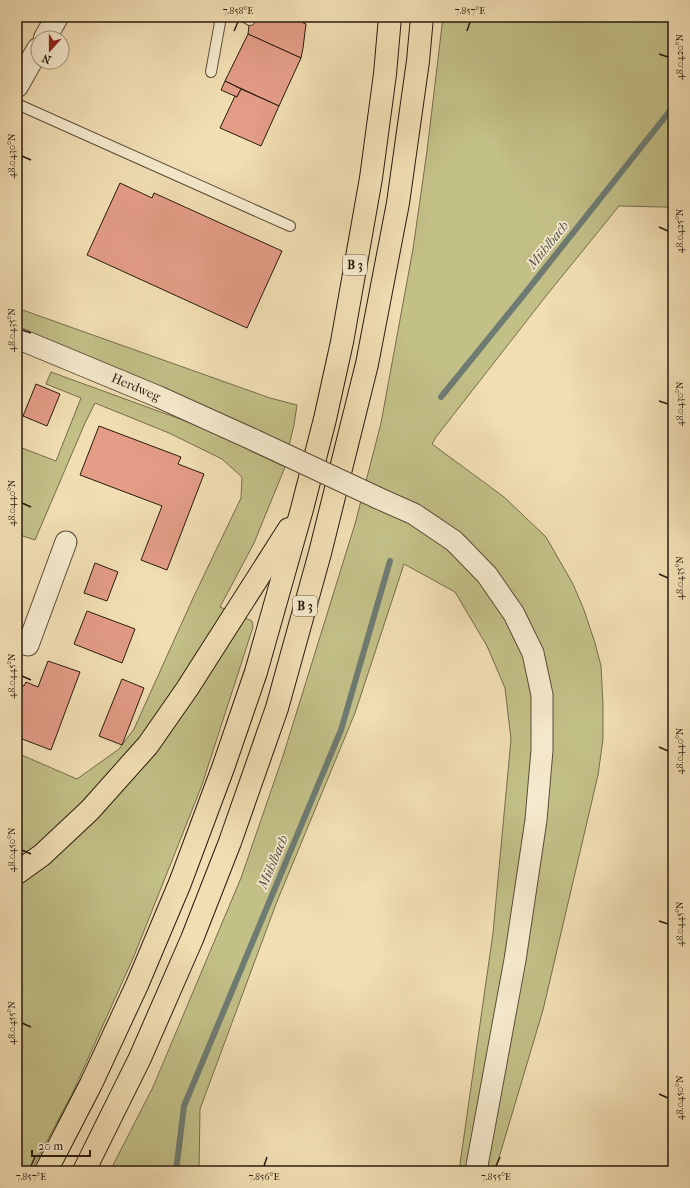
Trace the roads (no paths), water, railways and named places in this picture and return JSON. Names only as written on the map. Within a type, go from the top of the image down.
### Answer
[{"type":"highway","name":"B 3","points":[[46,1171],[92,1084],[137,985],[180,883],[223,768],[256,672],[302,509],[325,419],[342,342],[371,178],[385,74],[390,17]]},
{"type":"highway","name":"B 3","points":[[84,1171],[140,1058],[192,939],[230,842],[277,708],[320,553],[367,364],[398,203],[418,61],[422,17]]},
{"type":"highway","points":[[17,873],[42,855],[90,810],[148,745],[187,689],[302,509]]},
{"type":"street","points":[[50,30],[57,17]]},
{"type":"street","points":[[17,86],[30,63]]},
{"type":"street","name":"Herdweg","points":[[17,338],[159,397],[414,514],[454,541],[487,575],[514,614],[533,653],[542,695],[542,750],[536,820],[515,960],[476,1171]]},
{"type":"street","points":[[17,641],[28,645],[66,542]]},
{"type":"lane","points":[[211,72],[221,17]]},
{"type":"lane","points":[[17,104],[290,226]]},
{"type":"waterway","name":"Mühlbach","points":[[441,397],[673,107]]},
{"type":"waterway","name":"Mühlbach","points":[[176,1171],[184,1106],[341,730],[390,561]]}]
